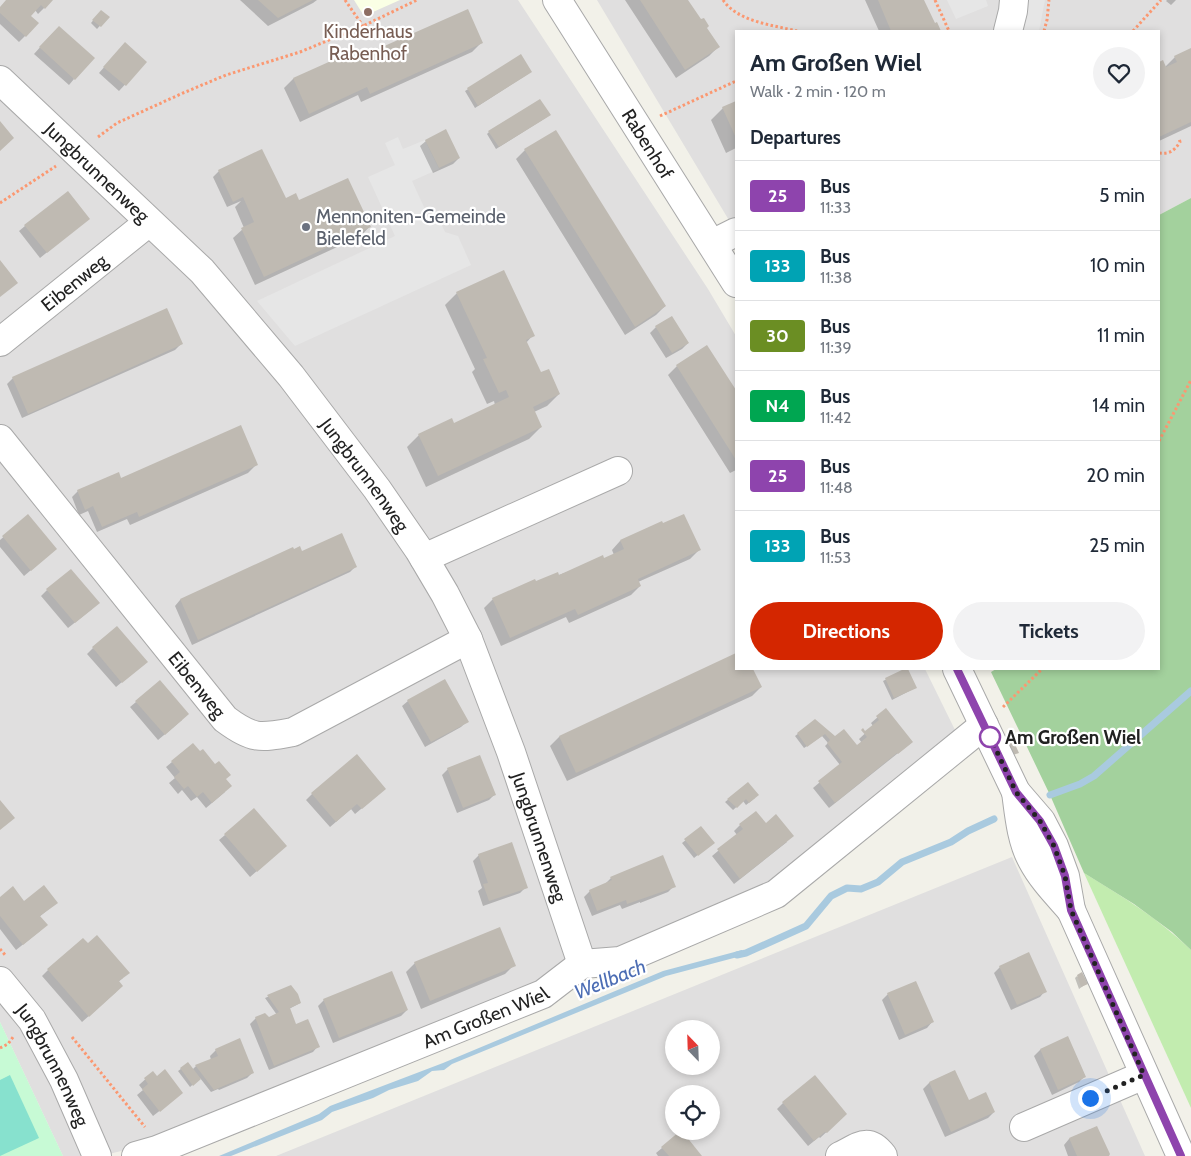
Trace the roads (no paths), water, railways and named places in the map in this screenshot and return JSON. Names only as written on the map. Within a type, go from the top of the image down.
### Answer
[{"type":"street","points":[[1008,30],[1014,11],[1014,0]]},
{"type":"street","name":"Rabenhof","points":[[556,1],[735,281]]},
{"type":"street","name":"Jungbrunnenweg","points":[[0,80],[202,271],[291,376],[377,490],[424,558],[468,639],[511,752],[582,964]]},
{"type":"street","name":"Eibenweg","points":[[0,342],[149,222]]},
{"type":"street","points":[[712,244],[735,232]]},
{"type":"street","name":"Eibenweg","points":[[0,439],[226,719],[244,733],[266,737],[293,732],[468,639]]},
{"type":"street","points":[[424,558],[618,470]]},
{"type":"street","points":[[958,670],[1016,792],[1040,821],[1054,846],[1065,876],[1071,910],[1181,1156]]},
{"type":"street","points":[[582,964],[620,961],[776,894],[984,725]]},
{"type":"street","name":"Am Großen Wiel","points":[[147,1153],[543,994],[582,964]]},
{"type":"street","name":"Jungbrunnenweg","points":[[0,981],[32,1020],[64,1080],[97,1156]]},
{"type":"street","points":[[1024,1127],[1144,1075]]},
{"type":"street","points":[[840,1156],[865,1144],[874,1145],[883,1156]]},
{"type":"waterway","name":"Wellbach","points":[[1050,795],[1080,784],[1094,776],[1191,691]]},
{"type":"waterway","name":"Wellbach","points":[[737,955],[746,953],[806,926],[831,896],[847,888],[861,889],[878,882],[902,862],[951,842],[968,831],[994,819]]},
{"type":"place","name":"Kinderhaus Rabenhof","points":[[368,12]]},
{"type":"place","name":"Mennoniten-Gemeinde Bielefeld","points":[[306,227]]},
{"type":"place","name":"Am Großen Wiel","points":[[990,737]]}]
